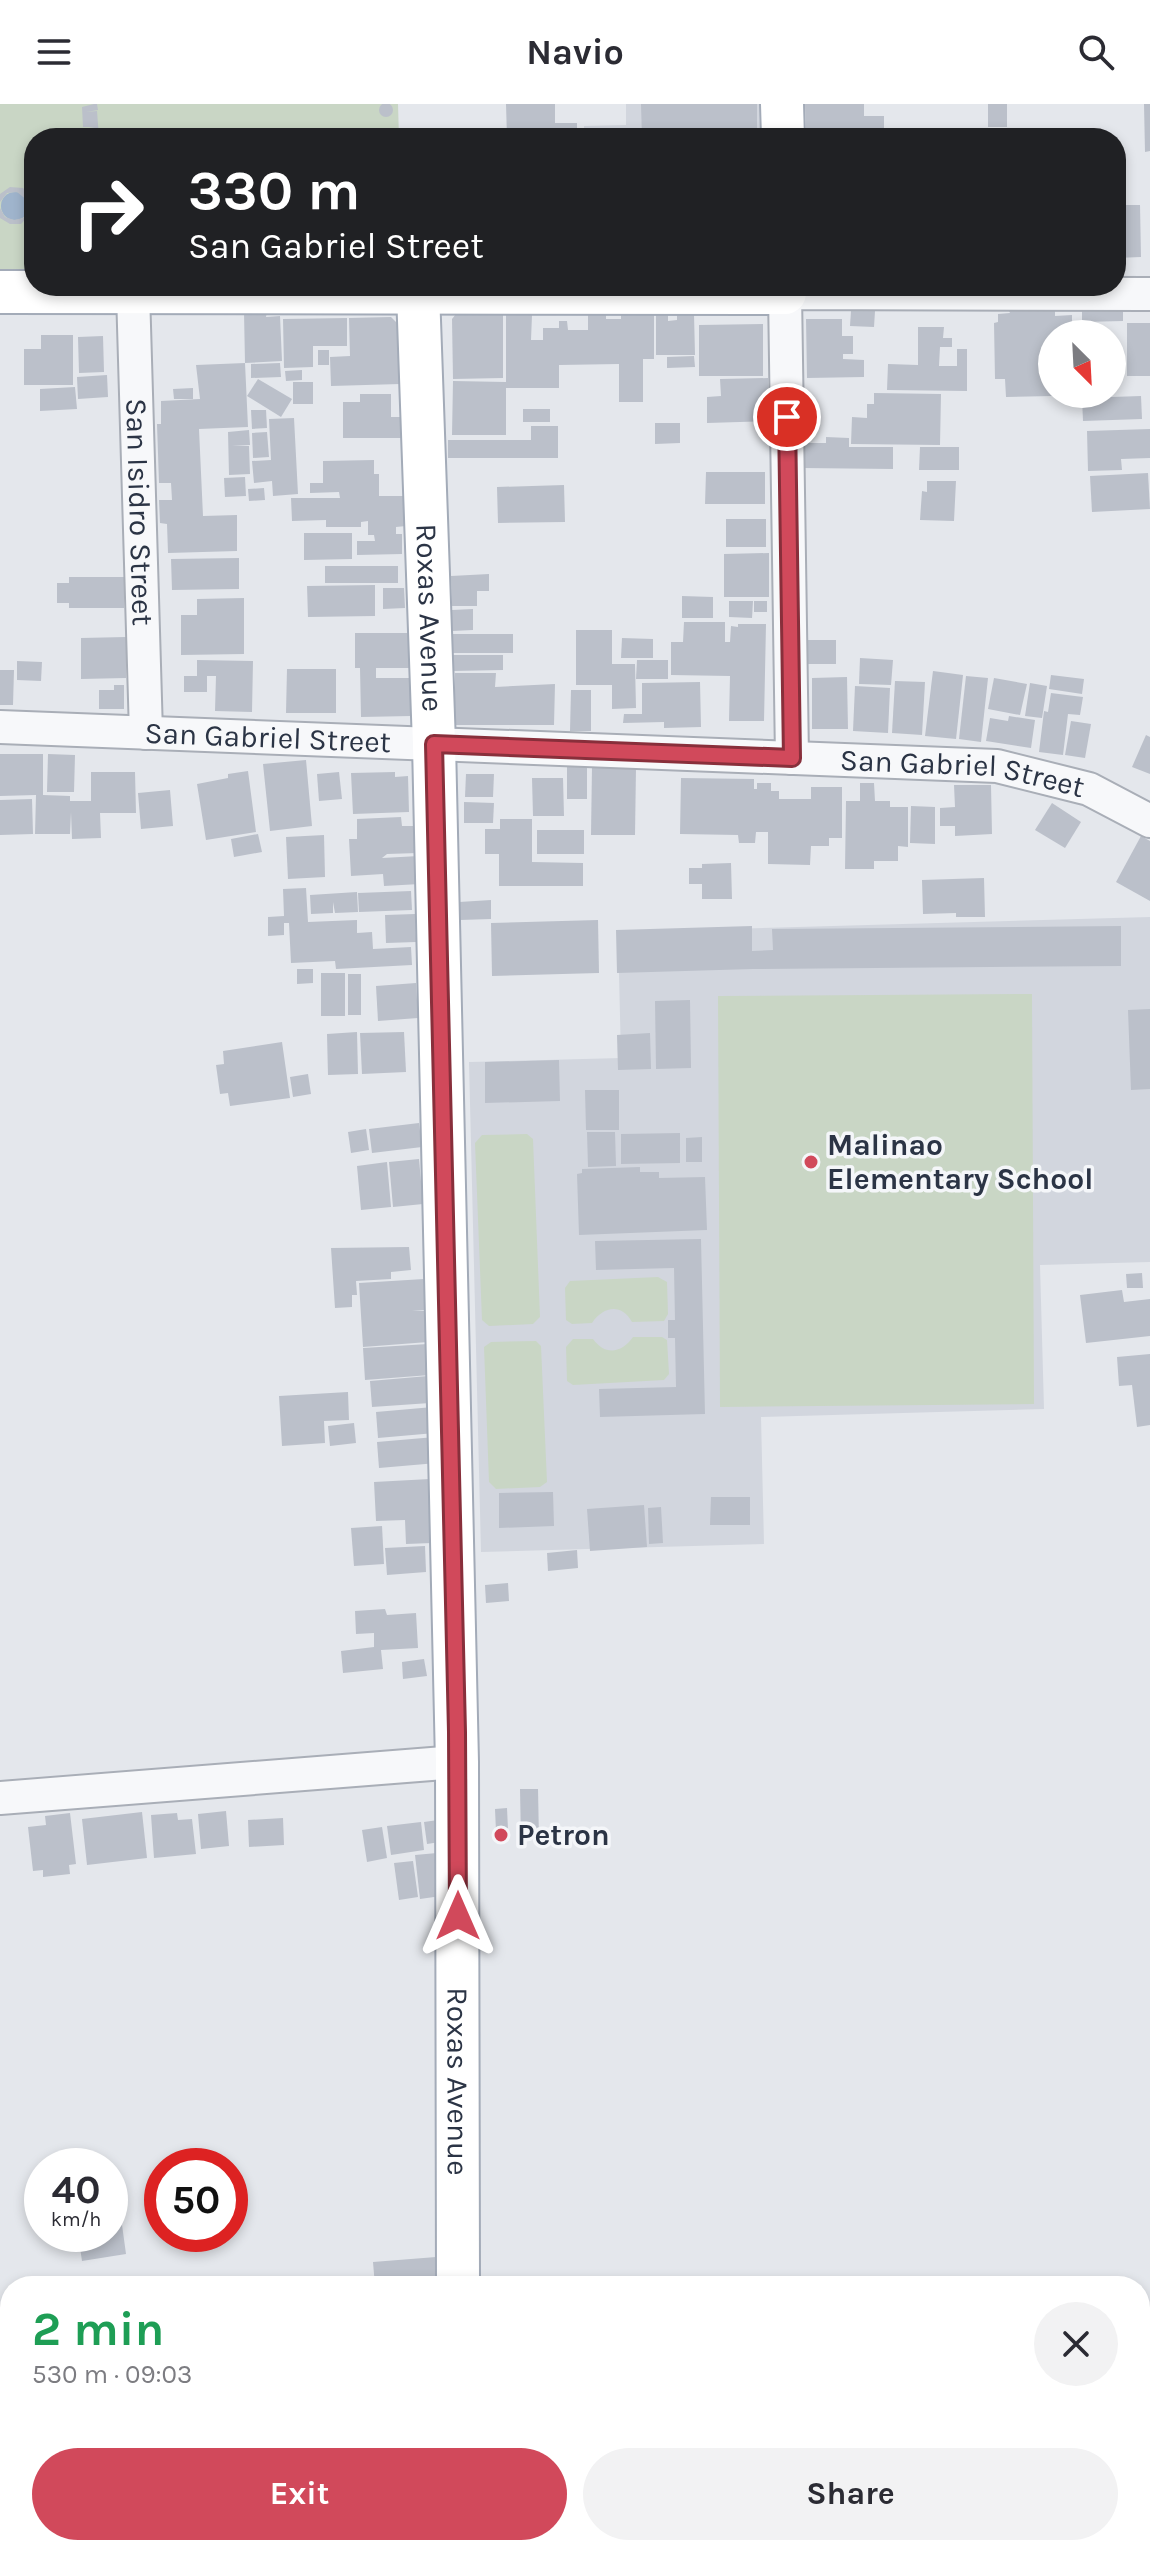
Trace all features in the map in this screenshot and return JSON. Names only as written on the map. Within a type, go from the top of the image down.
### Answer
[{"type":"main road","points":[[782,104],[783,128]]},
{"type":"main road","points":[[0,292],[24,292]]},
{"type":"main road","name":"Roxas Avenue","points":[[418,296],[434,744],[457,1762],[458,2276]]},
{"type":"street","points":[[1126,294],[1150,294]]},
{"type":"street","name":"San Isidro Street","points":[[133,296],[146,733]]},
{"type":"street","points":[[785,296],[792,758]]},
{"type":"street","name":"San Gabriel Street","points":[[0,727],[997,766],[1089,789],[1150,821]]},
{"type":"street","points":[[0,1798],[457,1762]]},
{"type":"shaded area","points":[[626,104],[759,104],[760,128],[584,128],[626,125]]},
{"type":"shaded area","name":"Malinao Elementary School","points":[[1150,917],[1150,1262],[1040,1265],[1044,1409],[761,1417],[764,1544],[481,1552],[469,1062],[621,1058],[618,932]]},
{"type":"green space","points":[[0,104],[398,104],[399,128],[24,128],[24,273],[0,273]]},
{"type":"green space","points":[[1032,994],[1034,1404],[720,1407],[718,996]]},
{"type":"green space","points":[[527,1134],[533,1139],[540,1317],[533,1324],[489,1326],[482,1320],[475,1143],[482,1135]]},
{"type":"green space","points":[[658,1277],[667,1282],[668,1314],[664,1321],[632,1322],[618,1309],[601,1313],[592,1323],[572,1324],[566,1320],[565,1288],[570,1281]]},
{"type":"green space","points":[[633,1337],[662,1337],[667,1340],[669,1374],[664,1380],[573,1385],[567,1381],[566,1347],[573,1339],[593,1339],[603,1348],[613,1350],[624,1346]]},
{"type":"green space","points":[[536,1341],[541,1346],[547,1482],[540,1487],[496,1489],[489,1482],[484,1347],[491,1342]]},
{"type":"water","points":[[10,193],[24,195],[24,217],[10,219],[2,211],[2,201]]},
{"type":"building","points":[[386,103],[393,110],[386,117],[379,110]]},
{"type":"building","points":[[97,104],[98,110],[86,112],[97,111],[98,128],[83,127],[82,107]]},
{"type":"building","points":[[506,104],[555,104],[555,123],[577,123],[577,128],[507,128]]},
{"type":"building","points":[[641,104],[757,104],[757,128],[642,128]]},
{"type":"building","points":[[805,104],[864,104],[864,116],[884,116],[884,128],[806,128]]},
{"type":"building","points":[[988,104],[1007,104],[1007,127],[988,127]]},
{"type":"building","points":[[1144,104],[1150,104],[1150,151],[1145,152]]},
{"type":"building","points":[[10,187],[24,189],[24,198],[17,192],[7,193],[0,202],[0,194]]},
{"type":"building","points":[[1126,205],[1140,205],[1141,257],[1126,258]]},
{"type":"building","points":[[0,208],[5,217],[14,220],[23,218],[21,224],[10,224],[0,218]]},
{"type":"building","points":[[1123,307],[1123,320],[1082,320],[1082,308]]},
{"type":"building","points":[[1055,308],[1055,316],[1072,315],[1072,320],[1038,320],[1038,396],[1006,397],[1005,379],[995,379],[994,323],[998,322],[998,314],[1010,313],[1008,309]]},
{"type":"building","points":[[851,311],[875,311],[874,327],[850,326]]},
{"type":"building","points":[[244,312],[267,312],[266,317],[280,316],[282,361],[245,363]]},
{"type":"building","points":[[588,312],[606,312],[606,319],[621,319],[621,314],[654,314],[654,359],[643,359],[643,402],[619,402],[619,364],[559,365],[559,388],[506,388],[506,435],[452,435],[453,381],[506,382],[506,315],[532,315],[531,340],[543,340],[543,328],[559,328],[559,321],[567,321],[568,330],[588,330]]},
{"type":"building","points":[[456,314],[503,315],[503,378],[453,379],[452,319]]},
{"type":"building","points":[[668,314],[668,321],[677,320],[677,314],[694,314],[695,355],[656,355],[656,315]]},
{"type":"building","points":[[391,317],[399,325],[400,384],[331,386],[330,357],[350,356],[349,318]]},
{"type":"building","points":[[347,318],[347,346],[313,346],[313,367],[284,368],[283,319]]},
{"type":"building","points":[[806,319],[842,319],[842,336],[853,336],[853,354],[843,354],[843,359],[864,360],[864,377],[807,378]]},
{"type":"building","points":[[1127,323],[1150,323],[1150,376],[1127,376]]},
{"type":"building","points":[[763,324],[763,376],[699,376],[699,325]]},
{"type":"building","points":[[918,327],[944,327],[943,338],[952,338],[952,347],[940,347],[939,366],[957,366],[957,349],[967,349],[967,391],[887,390],[888,364],[918,365]]},
{"type":"building","points":[[41,335],[73,335],[73,385],[24,385],[24,349],[41,349]]},
{"type":"building","points":[[103,336],[104,372],[79,373],[78,337]]},
{"type":"building","points":[[318,350],[329,350],[329,365],[318,365]]},
{"type":"building","points":[[694,356],[695,367],[667,368],[667,357]]},
{"type":"building","points":[[245,363],[248,427],[199,429],[203,516],[237,515],[237,551],[168,553],[167,524],[160,523],[159,500],[172,500],[171,483],[159,483],[157,424],[161,424],[161,401],[200,399],[196,365]]},
{"type":"building","points":[[280,363],[281,377],[251,378],[251,364]]},
{"type":"building","points":[[302,370],[302,380],[286,381],[285,371]]},
{"type":"building","points":[[107,375],[108,397],[78,399],[77,377]]},
{"type":"building","points":[[768,378],[769,421],[707,423],[707,397],[721,396],[720,379]]},
{"type":"building","points":[[258,379],[292,399],[281,417],[247,396]]},
{"type":"building","points":[[293,382],[313,382],[313,404],[293,404]]},
{"type":"building","points":[[75,387],[77,409],[40,411],[40,389]]},
{"type":"building","points":[[193,388],[193,399],[174,399],[173,389]]},
{"type":"building","points":[[874,393],[941,394],[940,445],[851,444],[852,417],[867,418],[867,404],[874,404]]},
{"type":"building","points":[[360,394],[391,394],[391,417],[402,417],[402,438],[343,438],[343,402],[360,402]]},
{"type":"building","points":[[1141,396],[1142,419],[1083,421],[1082,408],[1126,408],[1126,397]]},
{"type":"building","points":[[523,409],[550,409],[550,422],[523,422]]},
{"type":"building","points":[[251,410],[266,410],[267,428],[252,429]]},
{"type":"building","points":[[294,418],[298,494],[273,496],[272,481],[254,483],[252,461],[271,460],[269,419]]},
{"type":"building","points":[[655,423],[680,423],[680,443],[655,444]]},
{"type":"building","points":[[531,426],[558,426],[558,458],[448,458],[448,440],[531,440]]},
{"type":"building","points":[[1150,429],[1150,458],[1121,459],[1122,470],[1088,471],[1087,431]]},
{"type":"building","points":[[249,430],[250,445],[232,446],[249,446],[250,474],[229,475],[228,432]]},
{"type":"building","points":[[267,432],[269,457],[253,458],[252,433]]},
{"type":"building","points":[[826,437],[849,438],[849,447],[893,447],[893,469],[802,468],[802,443],[826,443]]},
{"type":"building","points":[[920,447],[959,447],[959,470],[919,470]]},
{"type":"building","points":[[374,460],[374,474],[379,474],[379,496],[405,496],[406,526],[396,527],[396,534],[402,534],[402,554],[357,555],[357,541],[375,541],[374,535],[368,535],[368,521],[361,522],[361,527],[326,527],[326,520],[292,521],[291,498],[340,498],[339,492],[310,493],[310,483],[323,483],[323,461]]},
{"type":"building","points":[[706,472],[765,472],[765,504],[705,504]]},
{"type":"building","points":[[1148,473],[1150,509],[1092,512],[1090,476]]},
{"type":"building","points":[[245,477],[246,496],[225,497],[224,478]]},
{"type":"building","points":[[927,481],[956,481],[954,521],[920,520],[922,491],[927,492]]},
{"type":"building","points":[[564,485],[565,522],[498,523],[497,487]]},
{"type":"building","points":[[264,488],[265,500],[249,501],[248,489]]},
{"type":"building","points":[[726,519],[766,519],[766,547],[726,547]]},
{"type":"building","points":[[304,533],[352,533],[352,559],[304,560]]},
{"type":"building","points":[[769,553],[769,597],[724,597],[724,554]]},
{"type":"building","points":[[239,558],[239,589],[172,590],[171,559]]},
{"type":"building","points":[[325,566],[398,566],[398,583],[325,583]]},
{"type":"building","points":[[489,574],[489,591],[477,591],[477,606],[452,606],[451,576]]},
{"type":"building","points":[[69,577],[124,577],[124,608],[69,608],[69,603],[57,603],[57,583],[69,583]]},
{"type":"building","points":[[375,585],[375,616],[308,617],[307,586]]},
{"type":"building","points":[[383,588],[404,588],[405,608],[383,609]]},
{"type":"building","points":[[682,596],[713,597],[713,618],[682,618]]},
{"type":"building","points":[[244,598],[244,654],[181,655],[181,615],[197,615],[197,599]]},
{"type":"building","points":[[729,601],[753,601],[752,618],[729,617]]},
{"type":"building","points":[[754,601],[767,601],[767,612],[754,612]]},
{"type":"building","points":[[473,609],[473,630],[452,631],[452,610]]},
{"type":"building","points":[[684,622],[725,622],[725,642],[730,642],[731,626],[766,624],[764,721],[729,721],[730,676],[671,675],[671,642],[683,642]]},
{"type":"building","points":[[576,630],[612,630],[612,664],[635,664],[636,708],[612,709],[612,685],[576,685]]},
{"type":"building","points":[[355,633],[409,633],[409,668],[376,668],[376,678],[410,678],[411,716],[361,717],[360,668],[355,668]]},
{"type":"building","points":[[452,634],[513,634],[513,653],[452,653]]},
{"type":"building","points":[[126,637],[126,678],[81,679],[81,638]]},
{"type":"building","points":[[622,638],[653,639],[653,658],[621,658]]},
{"type":"building","points":[[806,640],[836,640],[836,664],[806,664]]},
{"type":"building","points":[[452,655],[503,655],[503,670],[452,671]]},
{"type":"building","points":[[860,658],[893,660],[891,685],[859,684]]},
{"type":"building","points":[[197,660],[253,661],[252,712],[215,711],[216,676],[207,676],[207,692],[184,692],[184,676],[197,676]]},
{"type":"building","points":[[637,660],[668,660],[668,679],[636,679]]},
{"type":"building","points":[[17,661],[42,662],[41,681],[17,680]]},
{"type":"building","points":[[287,669],[336,669],[336,713],[286,713]]},
{"type":"building","points":[[0,670],[14,670],[13,705],[0,705]]},
{"type":"building","points":[[933,671],[963,675],[956,739],[925,736]]},
{"type":"building","points":[[455,673],[496,673],[495,687],[555,684],[554,725],[455,725]]},
{"type":"building","points":[[1051,675],[1084,679],[1082,694],[1049,689]]},
{"type":"building","points":[[966,676],[988,678],[981,742],[959,739]]},
{"type":"building","points":[[847,677],[848,729],[812,729],[812,678]]},
{"type":"building","points":[[994,678],[1027,684],[1020,715],[988,709]]},
{"type":"building","points":[[895,681],[925,682],[922,735],[892,733]]},
{"type":"building","points":[[700,682],[701,727],[664,728],[664,722],[623,723],[624,714],[642,714],[642,683]]},
{"type":"building","points":[[1030,683],[1047,686],[1042,718],[1025,716]]},
{"type":"building","points":[[114,685],[124,685],[124,709],[99,709],[99,690],[114,690]]},
{"type":"building","points":[[855,686],[890,688],[888,733],[853,731]]},
{"type":"building","points":[[571,690],[591,690],[591,731],[570,731]]},
{"type":"building","points":[[1051,693],[1083,697],[1080,715],[1068,714],[1063,755],[1039,752],[1044,711],[1048,712]]},
{"type":"building","points":[[1009,716],[1035,720],[1031,748],[986,741],[990,718],[1008,721]]},
{"type":"building","points":[[1071,721],[1091,724],[1085,758],[1065,755]]},
{"type":"building","points":[[1146,735],[1150,737],[1150,774],[1132,767]]},
{"type":"building","points":[[0,754],[43,754],[43,795],[70,796],[70,801],[91,801],[91,772],[135,772],[136,813],[100,813],[101,838],[72,839],[71,812],[70,834],[35,834],[36,795],[0,796]]},
{"type":"building","points":[[48,754],[75,755],[74,792],[47,792]]},
{"type":"building","points":[[306,760],[312,826],[270,831],[263,764]]},
{"type":"building","points":[[587,766],[587,799],[567,799],[567,767]]},
{"type":"building","points":[[592,766],[636,767],[635,835],[591,835]]},
{"type":"building","points":[[248,771],[256,832],[206,840],[197,784]]},
{"type":"building","points":[[339,772],[342,799],[319,801],[317,774]]},
{"type":"building","points":[[395,772],[395,777],[408,776],[409,812],[353,814],[351,773]]},
{"type":"building","points":[[466,774],[494,774],[493,797],[465,797]]},
{"type":"building","points":[[532,778],[563,778],[564,816],[533,816]]},
{"type":"building","points":[[681,778],[754,779],[754,789],[757,789],[757,783],[771,783],[771,791],[779,791],[779,799],[811,799],[811,787],[842,787],[842,838],[829,838],[829,846],[811,846],[810,865],[768,864],[768,832],[756,832],[755,843],[739,843],[738,835],[680,834]]},
{"type":"building","points":[[860,783],[874,783],[875,801],[890,801],[890,807],[908,807],[908,847],[898,846],[898,861],[874,861],[874,869],[845,869],[846,801],[860,801]]},
{"type":"building","points":[[954,785],[991,785],[992,834],[955,836],[955,826],[940,826],[940,808],[955,807]]},
{"type":"building","points":[[170,790],[173,826],[141,829],[138,793]]},
{"type":"building","points":[[32,799],[33,834],[0,835],[0,800]]},
{"type":"building","points":[[464,802],[494,803],[493,823],[464,823]]},
{"type":"building","points":[[1052,803],[1081,822],[1065,848],[1035,830]]},
{"type":"building","points":[[911,806],[935,807],[935,844],[910,843]]},
{"type":"building","points":[[401,817],[402,826],[416,826],[418,853],[387,854],[382,858],[419,856],[420,884],[384,886],[383,874],[351,876],[349,839],[357,839],[357,819]]},
{"type":"building","points":[[500,819],[532,819],[532,862],[583,863],[583,886],[499,886],[499,854],[485,854],[485,829],[500,829]]},
{"type":"building","points":[[537,830],[584,830],[584,854],[537,854]]},
{"type":"building","points":[[258,834],[262,852],[234,857],[231,839]]},
{"type":"building","points":[[324,835],[325,877],[288,879],[286,837]]},
{"type":"building","points":[[1141,836],[1150,841],[1150,901],[1116,882]]},
{"type":"building","points":[[731,863],[732,899],[702,899],[702,884],[689,884],[689,868],[702,868],[702,864]]},
{"type":"building","points":[[984,878],[985,917],[956,917],[956,913],[923,914],[922,880]]},
{"type":"building","points":[[306,888],[308,922],[357,920],[357,933],[372,932],[373,949],[411,947],[412,965],[336,969],[335,961],[291,963],[289,923],[284,923],[284,935],[268,936],[268,917],[284,916],[283,889]]},
{"type":"building","points":[[411,891],[412,910],[359,912],[358,893]]},
{"type":"building","points":[[357,892],[358,912],[335,913],[333,902],[333,913],[311,914],[310,895]]},
{"type":"building","points":[[491,900],[491,919],[460,920],[459,902]]},
{"type":"building","points":[[415,914],[416,942],[386,943],[385,915]]},
{"type":"building","points":[[598,920],[599,973],[492,976],[491,923]]},
{"type":"building","points":[[752,926],[752,951],[773,950],[772,929],[1121,926],[1121,966],[617,973],[616,930]]},
{"type":"building","points":[[297,969],[313,969],[313,983],[297,984]]},
{"type":"building","points":[[321,973],[345,973],[345,1016],[321,1016]]},
{"type":"building","points":[[348,974],[361,974],[361,1015],[348,1015]]},
{"type":"building","points":[[416,983],[418,1018],[378,1021],[376,986]]},
{"type":"building","points":[[690,1000],[691,1068],[656,1069],[655,1001]]},
{"type":"building","points":[[1150,1009],[1150,1089],[1131,1090],[1128,1010]]},
{"type":"building","points":[[357,1032],[358,1074],[328,1075],[327,1034]]},
{"type":"building","points":[[404,1032],[406,1072],[362,1074],[360,1033]]},
{"type":"building","points":[[650,1033],[651,1069],[618,1070],[617,1035]]},
{"type":"building","points":[[282,1042],[290,1098],[230,1106],[228,1093],[220,1094],[216,1065],[224,1064],[223,1051]]},
{"type":"building","points":[[559,1060],[560,1101],[485,1103],[485,1062]]},
{"type":"building","points":[[308,1074],[311,1094],[293,1097],[290,1077]]},
{"type":"building","points":[[585,1090],[619,1090],[619,1130],[586,1130]]},
{"type":"building","points":[[419,1123],[422,1147],[372,1153],[369,1129]]},
{"type":"building","points":[[366,1129],[369,1150],[351,1153],[348,1132]]},
{"type":"building","points":[[587,1132],[615,1132],[616,1166],[588,1167]]},
{"type":"building","points":[[680,1133],[680,1163],[621,1164],[621,1134]]},
{"type":"building","points":[[702,1137],[702,1162],[686,1162],[686,1138]]},
{"type":"building","points":[[419,1159],[423,1204],[393,1207],[389,1162]]},
{"type":"building","points":[[387,1162],[391,1207],[361,1210],[357,1166]]},
{"type":"building","points":[[640,1167],[640,1172],[659,1172],[659,1178],[705,1177],[707,1230],[579,1235],[577,1174],[582,1173],[582,1169]]},
{"type":"building","points":[[701,1239],[705,1414],[600,1417],[599,1389],[676,1387],[675,1338],[668,1338],[668,1320],[675,1320],[674,1268],[596,1270],[595,1241]]},
{"type":"building","points":[[409,1247],[411,1270],[391,1272],[391,1279],[356,1281],[357,1295],[352,1295],[352,1307],[335,1308],[331,1248]]},
{"type":"building","points":[[1142,1273],[1143,1288],[1127,1288],[1126,1274]]},
{"type":"building","points":[[424,1279],[426,1310],[412,1311],[426,1311],[428,1342],[363,1347],[359,1283]]},
{"type":"building","points":[[1122,1290],[1124,1302],[1150,1299],[1150,1336],[1086,1343],[1080,1295]]},
{"type":"building","points":[[428,1344],[430,1375],[365,1380],[363,1348]]},
{"type":"building","points":[[1150,1354],[1150,1425],[1137,1427],[1132,1385],[1119,1386],[1117,1357]]},
{"type":"building","points":[[428,1376],[430,1403],[372,1407],[370,1381]]},
{"type":"building","points":[[348,1392],[349,1420],[324,1421],[325,1443],[282,1446],[279,1396]]},
{"type":"building","points":[[433,1407],[435,1433],[378,1438],[376,1412]]},
{"type":"building","points":[[354,1423],[356,1443],[330,1446],[328,1426]]},
{"type":"building","points":[[435,1437],[437,1463],[379,1468],[377,1442]]},
{"type":"building","points":[[430,1479],[432,1543],[406,1544],[405,1520],[376,1521],[374,1482]]},
{"type":"building","points":[[553,1492],[554,1526],[499,1528],[499,1493]]},
{"type":"building","points":[[711,1497],[750,1497],[750,1525],[710,1525]]},
{"type":"building","points":[[644,1505],[647,1547],[590,1551],[587,1509]]},
{"type":"building","points":[[661,1507],[663,1543],[649,1544],[648,1508]]},
{"type":"building","points":[[382,1526],[384,1564],[354,1566],[351,1528]]},
{"type":"building","points":[[425,1546],[426,1572],[387,1575],[385,1548]]},
{"type":"building","points":[[577,1550],[578,1568],[548,1571],[547,1553]]},
{"type":"building","points":[[508,1583],[509,1601],[486,1603],[485,1585]]},
{"type":"building","points":[[385,1609],[387,1615],[416,1613],[418,1648],[381,1650],[383,1669],[343,1673],[341,1651],[374,1647],[374,1633],[356,1634],[355,1611]]},
{"type":"building","points":[[424,1659],[427,1676],[403,1679],[402,1662]]},
{"type":"building","points":[[520,1789],[538,1789],[539,1840],[521,1840]]},
{"type":"building","points":[[507,1808],[508,1830],[496,1831],[495,1809]]},
{"type":"building","points":[[226,1811],[229,1846],[201,1849],[198,1814]]},
{"type":"building","points":[[142,1812],[147,1858],[87,1865],[82,1819]]},
{"type":"building","points":[[70,1813],[76,1864],[69,1865],[70,1874],[43,1877],[43,1870],[33,1871],[28,1827],[46,1825],[45,1816]]},
{"type":"building","points":[[177,1813],[178,1820],[192,1819],[196,1854],[154,1858],[151,1815]]},
{"type":"building","points":[[283,1818],[284,1845],[249,1847],[248,1820]]},
{"type":"building","points":[[438,1820],[440,1842],[427,1844],[424,1822]]},
{"type":"building","points":[[421,1822],[424,1850],[391,1855],[387,1826]]},
{"type":"building","points":[[382,1827],[387,1858],[367,1862],[362,1830]]},
{"type":"building","points":[[437,1853],[441,1896],[420,1899],[415,1855]]},
{"type":"building","points":[[413,1861],[418,1897],[399,1900],[394,1863]]},
{"type":"building","points":[[81,2252],[126,2252],[126,2254],[82,2261]]},
{"type":"building","points":[[436,2257],[437,2276],[374,2276],[373,2262]]},
{"type":"place","name":"Malinao Elementary School","points":[[811,1162]]},
{"type":"place","name":"Petron","points":[[501,1835]]},
{"type":"route","points":[[458,1916],[457,1732],[434,744],[792,758],[787,417]]}]
